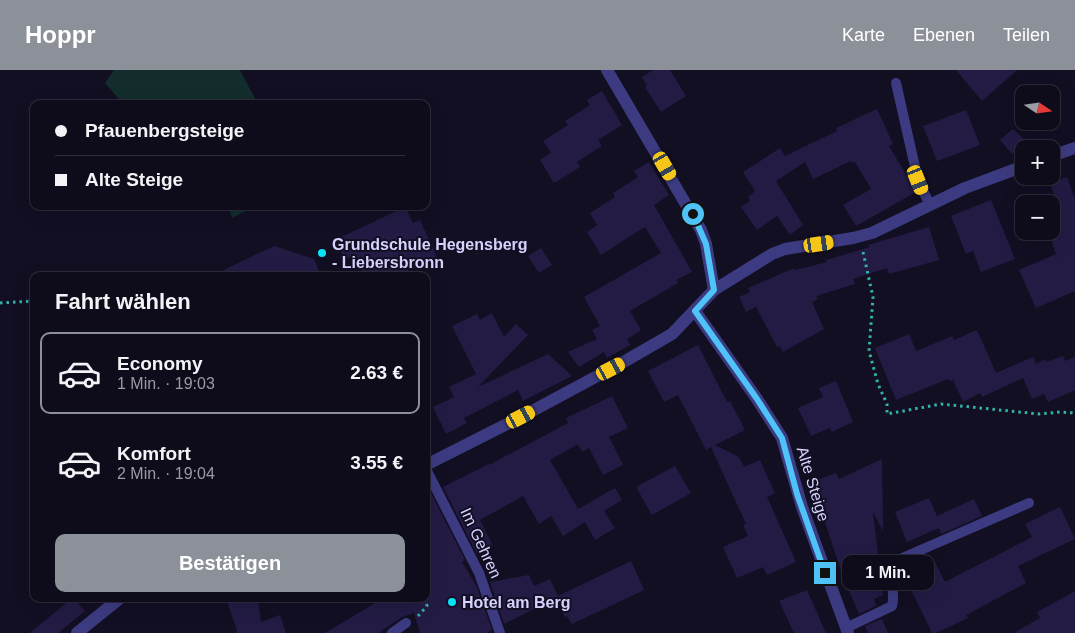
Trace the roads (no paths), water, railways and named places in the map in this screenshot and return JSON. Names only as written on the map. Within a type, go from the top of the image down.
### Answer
[{"type":"street","points":[[607,70],[701,230],[706,244],[714,290]]},
{"type":"street","points":[[1060,153],[1075,148]]},
{"type":"street","points":[[430,463],[521,417],[672,334],[714,290],[778,251],[860,237],[883,228],[965,188],[1015,169]]},
{"type":"street","name":"Alte Steige","points":[[695,311],[782,438],[802,506],[847,630]]},
{"type":"street","points":[[78,633],[115,602]]},
{"type":"lane","points":[[896,83],[918,180],[930,205]]},
{"type":"lane","name":"Im Gehren","points":[[430,477],[479,573],[500,633]]},
{"type":"lane","name":"Alte Steige","points":[[847,630],[892,606],[891,572],[894,564],[900,559],[1029,503]]},
{"type":"lane","points":[[392,633],[406,623]]},
{"type":"place","name":"Grundschule Hegensberg - Liebersbronn","points":[[322,253]]},
{"type":"place","name":"Hotel am Berg","points":[[452,602]]}]
